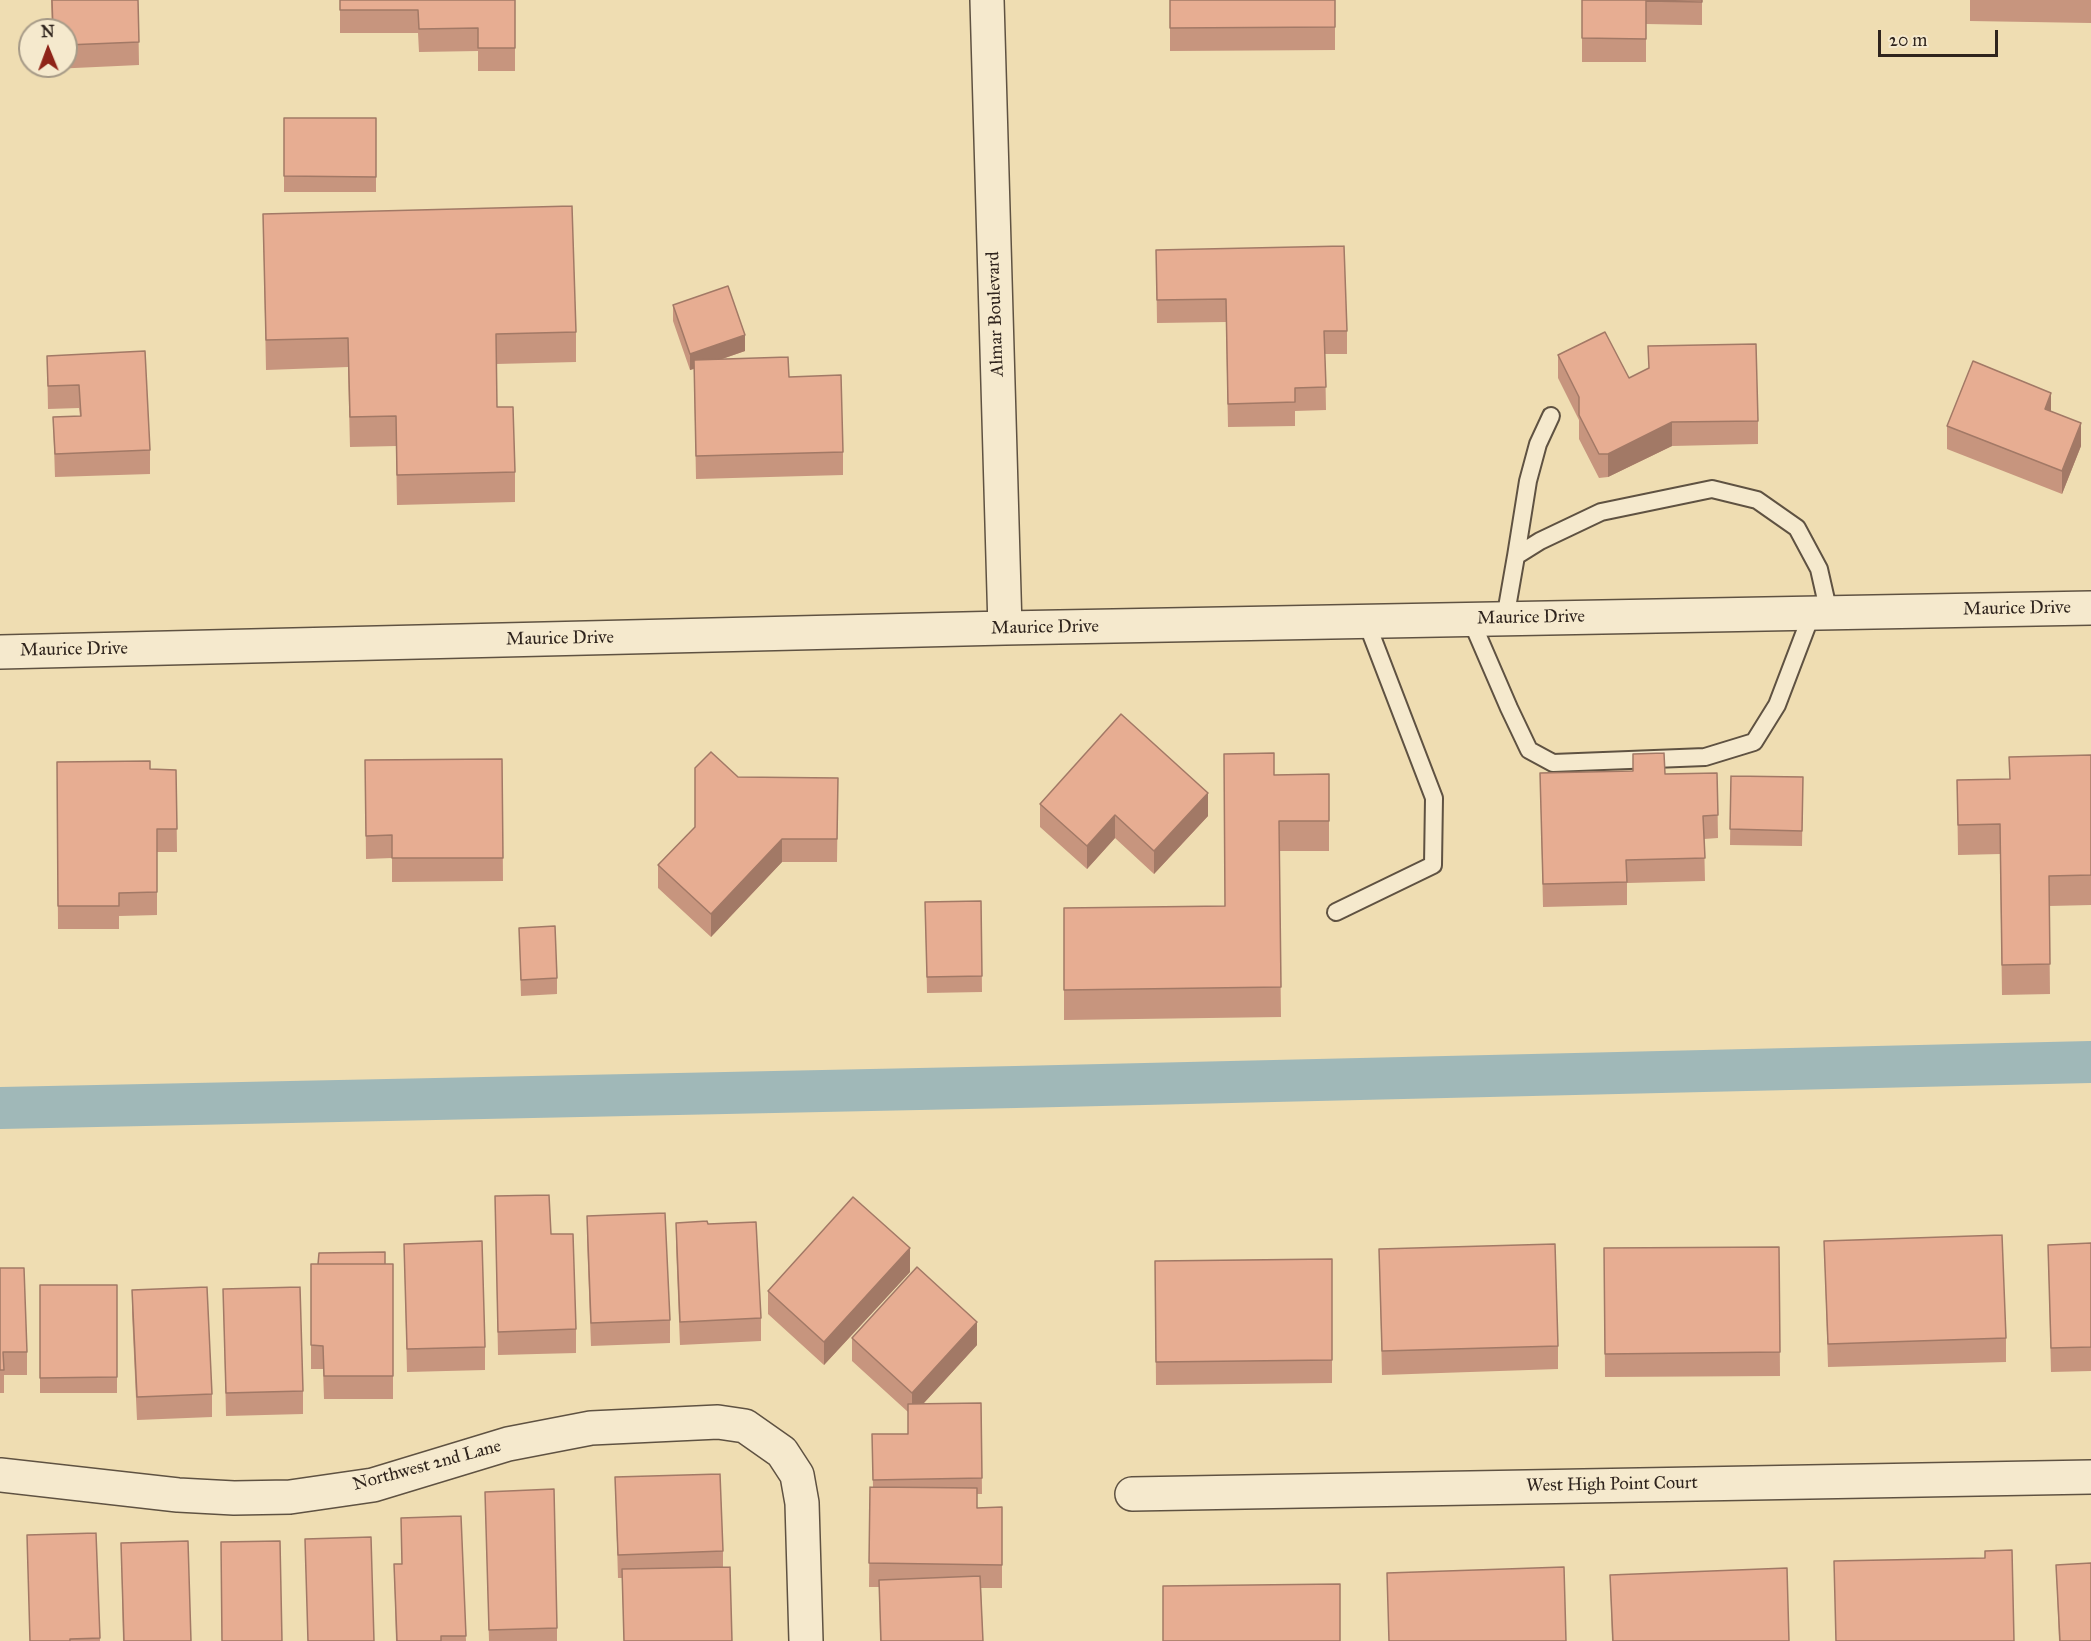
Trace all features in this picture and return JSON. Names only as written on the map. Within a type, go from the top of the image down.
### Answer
[{"type":"street","name":"Almar Boulevard","points":[[987,0],[1005,628]]},
{"type":"street","name":"Maurice Drive","points":[[0,652],[1005,628],[2091,608]]},
{"type":"street","name":"Northwest 2nd Lane","points":[[0,1475],[178,1495],[234,1498],[290,1497],[374,1485],[508,1444],[591,1428],[718,1422],[745,1426],[782,1452],[796,1475],[802,1503],[806,1641]]},
{"type":"street","name":"West High Point Court","points":[[1132,1494],[2091,1476]]},
{"type":"lane","points":[[1505,619],[1528,481],[1538,444],[1551,416]]},
{"type":"lane","points":[[1471,620],[1529,750],[1553,763],[1706,757],[1754,742],[1777,705],[1821,613],[1819,569],[1797,528],[1757,500],[1712,489],[1600,512],[1540,540],[1516,556]]},
{"type":"lane","points":[[1336,912],[1433,866],[1434,798],[1366,621]]},
{"type":"building","points":[[52,0],[138,0],[139,42],[78,45],[78,18],[53,18]]},
{"type":"building","points":[[340,0],[515,0],[515,48],[478,48],[478,28],[419,29],[418,10],[340,10]]},
{"type":"building","points":[[1170,0],[1335,0],[1335,27],[1170,28]]},
{"type":"building","points":[[1582,0],[1702,0],[1702,2],[1646,1],[1646,39],[1582,38]]},
{"type":"building","points":[[284,118],[376,118],[376,177],[284,176]]},
{"type":"building","points":[[572,206],[576,332],[496,334],[497,407],[513,407],[515,472],[397,475],[396,416],[350,417],[348,338],[266,340],[263,214]]},
{"type":"building","points":[[1344,246],[1347,331],[1324,331],[1326,387],[1295,388],[1295,402],[1228,404],[1226,299],[1157,300],[1156,250]]},
{"type":"building","points":[[728,286],[745,335],[690,354],[673,305]]},
{"type":"building","points":[[1605,332],[1629,378],[1649,368],[1648,346],[1756,344],[1758,421],[1672,422],[1608,454],[1599,454],[1579,415],[1579,397],[1558,355]]},
{"type":"building","points":[[145,351],[150,450],[55,454],[53,417],[81,416],[79,385],[48,386],[47,356]]},
{"type":"building","points":[[788,357],[789,377],[841,375],[843,452],[696,456],[694,360]]},
{"type":"building","points":[[1973,361],[2051,393],[2045,409],[2081,423],[2062,471],[1947,426]]},
{"type":"building","points":[[1121,714],[1208,793],[1154,851],[1115,815],[1087,846],[1040,804]]},
{"type":"building","points":[[711,752],[738,777],[838,778],[837,839],[782,839],[711,914],[658,865],[695,827],[695,768]]},
{"type":"building","points":[[1274,753],[1274,775],[1329,774],[1329,821],[1279,821],[1281,987],[1064,990],[1064,908],[1225,906],[1224,754]]},
{"type":"building","points":[[1664,753],[1665,774],[1717,773],[1718,815],[1703,816],[1705,858],[1626,860],[1627,882],[1543,884],[1540,773],[1633,771],[1633,754]]},
{"type":"building","points":[[2091,755],[2091,875],[2049,876],[2050,964],[2002,965],[2000,824],[1958,825],[1957,780],[2010,779],[2009,757]]},
{"type":"building","points":[[502,759],[503,858],[392,858],[392,835],[366,836],[365,760]]},
{"type":"building","points":[[150,761],[150,769],[176,770],[177,829],[157,829],[157,892],[119,893],[119,906],[58,906],[57,762]]},
{"type":"building","points":[[1731,776],[1803,777],[1802,831],[1730,829]]},
{"type":"building","points":[[981,901],[982,976],[927,977],[925,902]]},
{"type":"building","points":[[555,926],[557,978],[521,980],[519,928]]},
{"type":"building","points":[[549,1195],[551,1234],[573,1234],[576,1329],[498,1332],[495,1196]]},
{"type":"building","points":[[853,1197],[910,1248],[824,1342],[768,1291]]},
{"type":"building","points":[[665,1213],[670,1320],[591,1323],[587,1216]]},
{"type":"building","points":[[707,1221],[708,1224],[756,1222],[761,1318],[680,1322],[676,1223]]},
{"type":"building","points":[[2002,1235],[2006,1338],[1828,1344],[1824,1241]]},
{"type":"building","points":[[482,1241],[485,1347],[407,1349],[404,1244]]},
{"type":"building","points":[[2091,1243],[2091,1347],[2051,1348],[2048,1245]]},
{"type":"building","points":[[1555,1244],[1558,1346],[1382,1351],[1379,1249]]},
{"type":"building","points":[[1779,1247],[1780,1352],[1605,1354],[1604,1248]]},
{"type":"building","points":[[385,1252],[385,1264],[318,1264],[319,1253]]},
{"type":"building","points":[[1332,1259],[1332,1360],[1156,1362],[1155,1261]]},
{"type":"building","points":[[311,1264],[393,1264],[393,1376],[324,1376],[323,1346],[311,1345]]},
{"type":"building","points":[[917,1267],[977,1322],[912,1393],[852,1338]]},
{"type":"building","points":[[0,1268],[24,1268],[27,1352],[3,1352],[4,1370],[0,1370]]},
{"type":"building","points":[[40,1285],[117,1285],[117,1377],[40,1378]]},
{"type":"building","points":[[207,1287],[212,1394],[137,1397],[132,1290]]},
{"type":"building","points":[[300,1287],[303,1391],[226,1393],[223,1289]]},
{"type":"building","points":[[981,1403],[982,1478],[873,1480],[872,1434],[908,1434],[908,1404]]},
{"type":"building","points":[[720,1474],[723,1551],[618,1555],[615,1477]]},
{"type":"building","points":[[870,1487],[977,1488],[977,1508],[1002,1507],[1002,1565],[869,1563]]},
{"type":"building","points":[[554,1489],[557,1628],[489,1630],[485,1492]]},
{"type":"building","points":[[461,1516],[466,1636],[441,1636],[441,1641],[397,1641],[394,1564],[402,1564],[401,1518]]},
{"type":"building","points":[[96,1533],[100,1638],[30,1641],[27,1535]]},
{"type":"building","points":[[371,1537],[374,1641],[308,1641],[305,1539]]},
{"type":"building","points":[[188,1541],[191,1641],[124,1641],[121,1543]]},
{"type":"building","points":[[280,1541],[282,1641],[222,1641],[221,1542]]},
{"type":"building","points":[[2012,1550],[2014,1641],[1836,1641],[1834,1561],[1985,1558],[1985,1551]]},
{"type":"building","points":[[2091,1563],[2091,1641],[2060,1641],[2056,1565]]},
{"type":"building","points":[[730,1567],[732,1641],[624,1641],[622,1569]]},
{"type":"building","points":[[1564,1567],[1566,1641],[1389,1641],[1387,1573]]},
{"type":"building","points":[[1787,1568],[1789,1641],[1613,1641],[1610,1575]]},
{"type":"building","points":[[980,1576],[983,1641],[881,1641],[879,1580]]},
{"type":"building","points":[[1340,1584],[1340,1641],[1163,1641],[1163,1586]]},
{"type":"waterway","points":[[0,1108],[2091,1062]]}]
